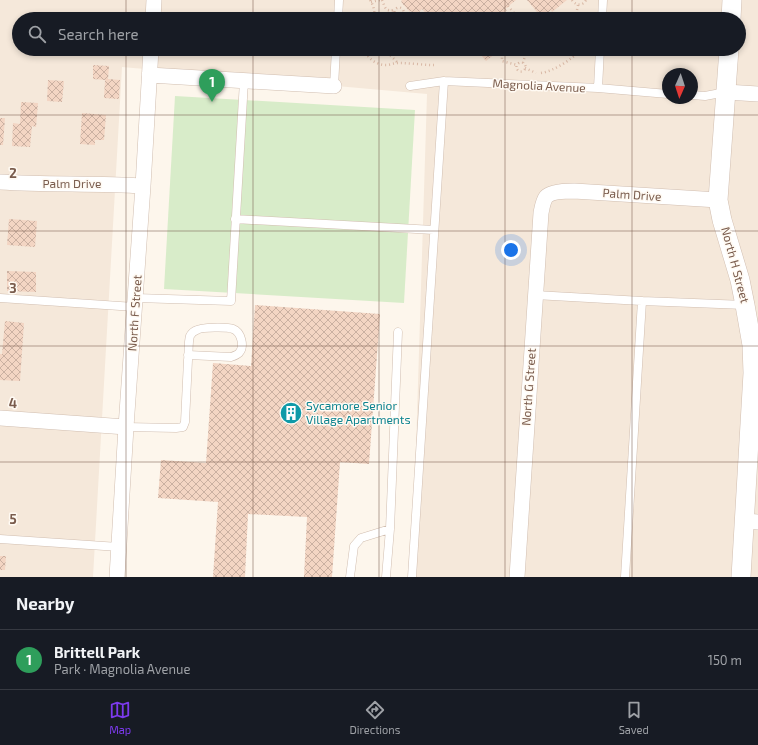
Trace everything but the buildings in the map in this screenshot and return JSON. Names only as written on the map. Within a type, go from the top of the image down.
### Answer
[{"type":"street","points":[[153,12],[154,0]]},
{"type":"street","points":[[731,12],[732,0]]},
{"type":"street","name":"North F Street","points":[[117,577],[126,427],[136,302],[150,56]]},
{"type":"street","name":"North H Street","points":[[729,56],[718,200],[722,220],[746,305],[752,345],[753,373],[751,522],[741,577]]},
{"type":"street","points":[[149,75],[334,86]]},
{"type":"street","points":[[726,92],[758,94]]},
{"type":"street","name":"Palm Drive","points":[[0,182],[25,184],[112,184],[143,186]]},
{"type":"street","name":"Palm Drive","points":[[546,197],[550,194],[574,191],[718,200]]},
{"type":"street","name":"North G Street","points":[[517,577],[541,213],[546,197]]},
{"type":"street","points":[[0,418],[126,427]]},
{"type":"lane","points":[[338,12],[339,0]]},
{"type":"lane","points":[[602,12],[603,0]]},
{"type":"lane","points":[[334,86],[336,56]]},
{"type":"lane","points":[[598,88],[600,56]]},
{"type":"lane","points":[[0,298],[136,302],[231,301],[244,81]]},
{"type":"lane","points":[[412,577],[444,81]]},
{"type":"lane","name":"Magnolia Avenue","points":[[410,86],[444,81],[598,88],[662,93]]},
{"type":"lane","points":[[698,96],[726,92]]},
{"type":"lane","points":[[235,220],[434,230]]},
{"type":"lane","points":[[535,295],[746,305]]},
{"type":"lane","points":[[625,577],[642,301]]},
{"type":"lane","points":[[126,427],[176,428],[183,426],[185,422],[188,355],[190,337],[197,329],[231,328],[239,334],[242,340],[242,348],[240,352],[231,357],[188,355]]},
{"type":"lane","points":[[386,577],[390,529],[398,332]]},
{"type":"lane","points":[[350,577],[354,546],[362,538],[390,529]]},
{"type":"lane","points":[[0,539],[120,547]]},
{"type":"path","points":[[375,12],[371,1],[381,0],[388,10],[390,11],[396,8],[401,8],[403,12]]},
{"type":"path","points":[[572,0],[578,5]]},
{"type":"path","points":[[578,5],[583,4],[586,0]]},
{"type":"path","points":[[577,12],[578,5]]},
{"type":"path","points":[[508,6],[513,12]]},
{"type":"path","points":[[368,56],[372,61],[384,65],[398,63],[434,65]]},
{"type":"path","points":[[391,56],[398,63]]},
{"type":"path","points":[[502,56],[502,61],[517,65],[523,63]]},
{"type":"path","points":[[525,56],[523,63],[525,68],[539,73],[551,70],[574,56]]},
{"type":"path","points":[[517,65],[516,68],[519,71],[523,71],[525,68]]},
{"type":"shaded area","points":[[0,0],[758,0],[758,577],[412,577],[427,94],[122,67],[93,577],[0,577]]},
{"type":"green space","points":[[175,96],[415,110],[404,303],[164,289]]},
{"type":"place","name":"Brittell Park","points":[[212,102]]},
{"type":"place","name":"Sycamore Senior Village Apartments","points":[[291,413]]}]
